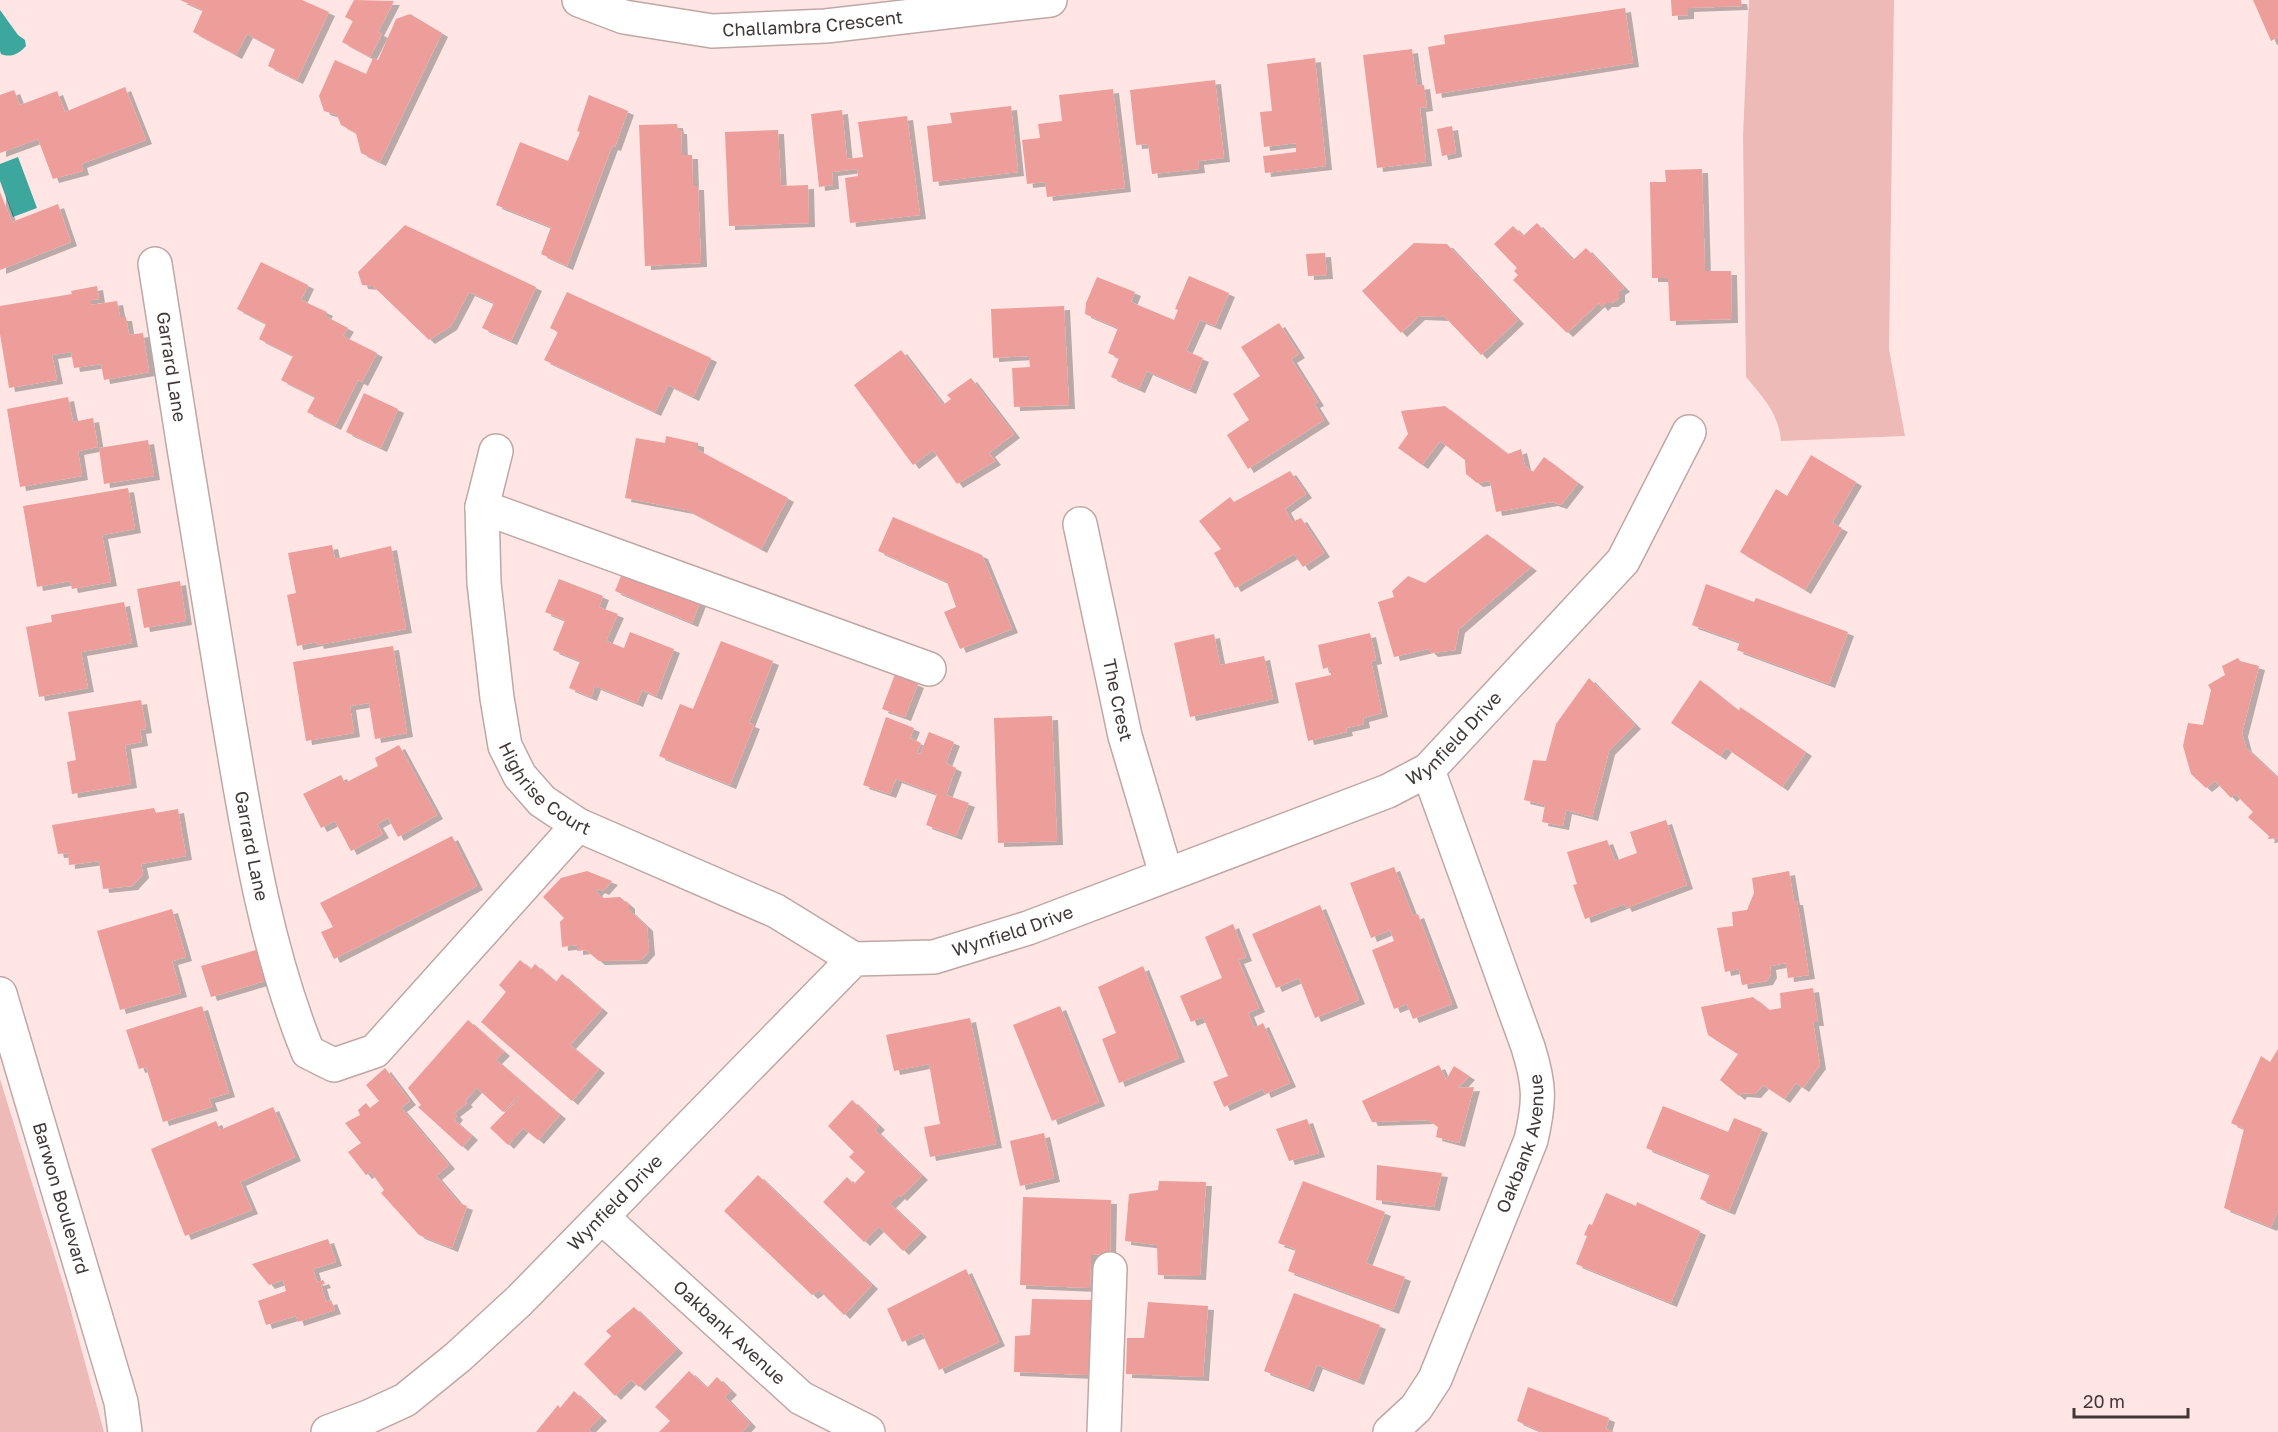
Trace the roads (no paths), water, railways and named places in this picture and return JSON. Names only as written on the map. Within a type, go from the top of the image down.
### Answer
[{"type":"street","name":"Challambra Crescent","points":[[579,0],[624,17],[712,31],[826,26],[1050,0]]},
{"type":"street","name":"Garrard Lane","points":[[155,264],[255,872],[293,1014],[308,1052],[334,1065],[375,1051],[578,825]]},
{"type":"street","name":"Wynfield Drive","points":[[328,1432],[405,1400],[458,1357],[510,1309],[602,1217],[854,959],[934,957],[1028,928],[1388,791],[1428,770],[1623,561],[1689,432]]},
{"type":"street","name":"Highrise Court","points":[[495,451],[482,507],[484,584],[505,746],[520,776],[542,801],[578,825],[776,911],[854,959]]},
{"type":"street","points":[[482,507],[929,669]]},
{"type":"street","name":"The Crest","points":[[1080,524],[1125,736],[1166,874]]},
{"type":"street","name":"Oakbank Avenue","points":[[1390,1432],[1416,1408],[1435,1379],[1532,1140],[1538,1107],[1537,1077],[1531,1057],[1428,770]]},
{"type":"street","name":"Barwon Boulevard","points":[[0,994],[123,1417],[139,1432]]},
{"type":"street","name":"Oakbank Avenue","points":[[602,1217],[801,1398],[868,1432]]},
{"type":"street","points":[[1104,1432],[1110,1269]]},
{"type":"water","points":[[0,10],[18,35],[25,40],[26,46],[21,51],[8,56],[1,54],[0,51]]},
{"type":"water","points":[[18,157],[37,208],[13,217],[0,181],[0,164]]}]
